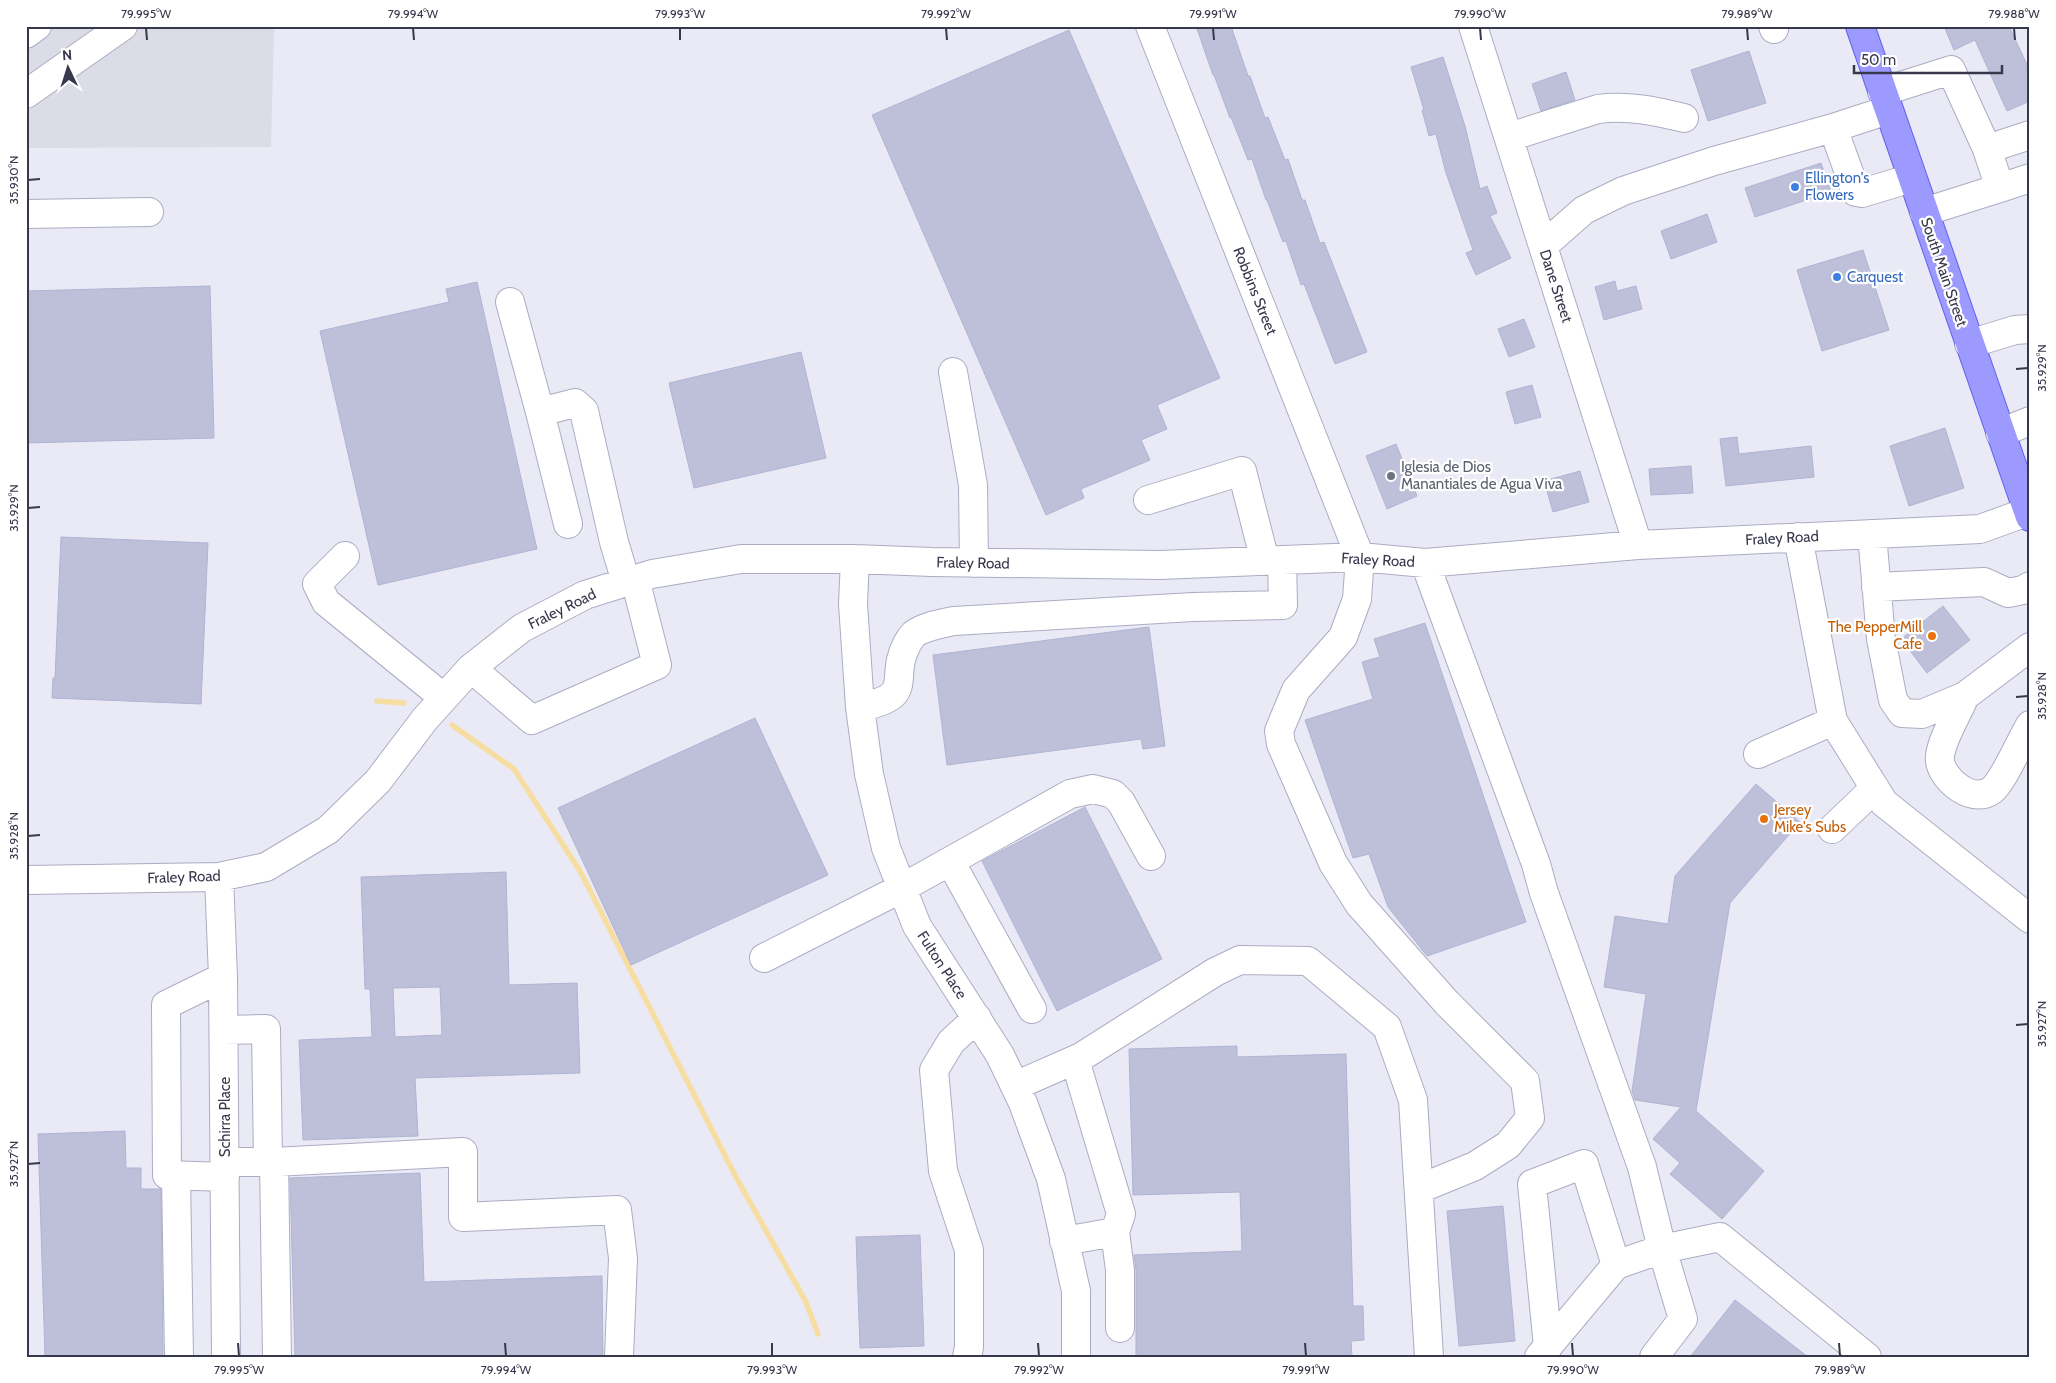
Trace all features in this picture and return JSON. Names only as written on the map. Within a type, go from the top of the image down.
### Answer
[{"type":"main road","name":"South Main Street","points":[[1860,26],[2027,507]]},
{"type":"street","points":[[26,34],[37,26]]},
{"type":"street","points":[[26,94],[122,26]]},
{"type":"street","name":"Robbins Street","points":[[1150,26],[1360,556]]},
{"type":"street","name":"Dane Street","points":[[1474,26],[1638,545]]},
{"type":"street","points":[[1543,246],[1584,210],[1623,191],[1714,161],[1833,128],[1951,70],[1987,148],[2000,188]]},
{"type":"street","points":[[1508,137],[1612,107],[1632,107],[1684,118]]},
{"type":"street","points":[[1833,128],[1856,192],[1862,193],[1912,178]]},
{"type":"street","points":[[1987,148],[2030,135]]},
{"type":"street","points":[[1924,212],[2030,178]]},
{"type":"street","points":[[26,214],[149,212]]},
{"type":"street","points":[[510,302],[568,524]]},
{"type":"street","points":[[1969,344],[2015,330],[2030,329]]},
{"type":"street","points":[[953,372],[973,485],[974,563]]},
{"type":"street","points":[[471,668],[532,720],[657,665],[630,581],[614,542],[584,411],[574,403],[540,412]]},
{"type":"street","points":[[2000,433],[2030,421]]},
{"type":"street","points":[[860,707],[881,703],[894,695],[900,679],[902,652],[912,636],[926,627],[954,621],[1193,607],[1283,605],[1274,560],[1242,471],[1148,500]]},
{"type":"street","name":"Fraley Road","points":[[26,880],[219,878],[266,867],[328,830],[378,781],[425,719],[471,668],[522,628],[584,595],[652,574],[741,559],[1193,564],[1360,556],[1425,563],[1638,545],[1980,529],[2027,507]]},
{"type":"street","points":[[1872,534],[1881,638],[1893,700],[1902,713],[1922,714],[1966,696],[2030,647]]},
{"type":"street","points":[[1798,537],[1833,721],[1884,803],[2030,919]]},
{"type":"street","points":[[344,556],[317,584],[326,602],[444,698]]},
{"type":"street","points":[[1360,556],[1357,599],[1343,637],[1296,690],[1279,731],[1281,744],[1332,863],[1359,904],[1447,1003],[1526,1081],[1530,1118],[1508,1145],[1475,1166],[1419,1189]]},
{"type":"street","name":"Fulton Place","points":[[855,559],[853,604],[860,707],[870,774],[886,848],[917,926],[1000,1055],[1015,1086],[1051,1179],[1076,1291],[1076,1357]]},
{"type":"street","points":[[1425,563],[1536,864],[1544,893],[1642,1167],[1662,1249],[1683,1319],[1654,1357]]},
{"type":"street","points":[[1193,564],[1193,607]]},
{"type":"street","points":[[1876,587],[1984,582],[2008,593],[2023,590],[2030,586]]},
{"type":"street","points":[[1966,696],[1944,742],[1939,758],[1943,769],[1956,786],[1970,794],[1982,796],[1996,787],[2030,725]]},
{"type":"street","points":[[1758,754],[1833,721]]},
{"type":"street","points":[[1832,829],[1875,788]]},
{"type":"street","points":[[764,958],[902,888],[1070,794],[1092,790],[1113,794],[1121,802],[1150,856]]},
{"type":"street","points":[[950,861],[1032,1009]]},
{"type":"street","name":"Schirra Place","points":[[219,878],[224,976],[226,1357]]},
{"type":"street","points":[[1015,1086],[1075,1060],[1215,972],[1240,960],[1308,961],[1387,1027],[1413,1100],[1429,1357]]},
{"type":"street","points":[[224,976],[166,1004],[167,1175],[176,1176],[225,1170],[271,1162],[463,1152],[463,1217],[617,1210],[622,1258],[619,1357]]},
{"type":"street","points":[[967,1357],[969,1347],[970,1250],[943,1171],[934,1070],[951,1042],[977,1018]]},
{"type":"street","points":[[224,1030],[266,1029],[277,1357]]},
{"type":"street","points":[[1075,1060],[1121,1214],[1115,1232],[1120,1270],[1120,1328]]},
{"type":"street","points":[[1544,1352],[1532,1184],[1584,1164],[1616,1265]]},
{"type":"street","points":[[176,1176],[179,1357]]},
{"type":"street","points":[[1064,1241],[1115,1232]]},
{"type":"street","points":[[1544,1352],[1616,1265],[1662,1249],[1720,1237],[1867,1357]]},
{"type":"shaded area","points":[[26,26],[274,26],[271,147],[26,148]]},
{"type":"building","points":[[1196,26],[1231,26],[1265,118],[1268,117],[1285,160],[1288,159],[1302,200],[1305,200],[1320,243],[1324,242],[1367,352],[1335,364],[1304,284],[1301,285],[1286,241],[1283,242],[1252,159],[1248,160],[1230,118]]},
{"type":"building","points":[[1944,26],[2009,26],[2030,71],[2030,101],[2007,111],[1975,40],[1954,50]]},
{"type":"building","points":[[1069,30],[1220,378],[1157,405],[1167,429],[1141,440],[1150,460],[1081,489],[1084,498],[1046,515],[872,115]]},
{"type":"building","points":[[1749,51],[1766,103],[1708,121],[1691,70]]},
{"type":"building","points":[[1443,57],[1465,126],[1480,189],[1487,186],[1497,213],[1490,216],[1511,258],[1476,275],[1466,253],[1473,250],[1446,173],[1436,134],[1429,136],[1422,110],[1424,110],[1411,67]]},
{"type":"building","points":[[1566,72],[1575,100],[1541,111],[1532,84]]},
{"type":"building","points":[[1821,163],[1831,192],[1755,217],[1745,188]]},
{"type":"building","points":[[1707,214],[1717,242],[1671,259],[1661,231]]},
{"type":"building","points":[[1863,250],[1889,330],[1822,351],[1797,270]]},
{"type":"building","points":[[1615,281],[1617,291],[1636,286],[1642,309],[1604,320],[1595,287]]},
{"type":"building","points":[[477,282],[537,549],[378,585],[320,331],[449,302],[446,289]]},
{"type":"building","points":[[210,286],[214,438],[26,443],[26,291]]},
{"type":"building","points":[[1524,319],[1535,347],[1509,357],[1498,329]]},
{"type":"building","points":[[801,352],[826,458],[694,488],[669,383]]},
{"type":"building","points":[[1532,385],[1541,417],[1515,424],[1506,392]]},
{"type":"building","points":[[1945,428],[1964,488],[1909,506],[1890,446]]},
{"type":"building","points":[[1737,437],[1739,454],[1811,446],[1814,477],[1726,486],[1720,439]]},
{"type":"building","name":"Iglesia de Dios Manantiales de Agua Viva","points":[[1396,444],[1417,496],[1387,509],[1366,456]]},
{"type":"building","points":[[1691,466],[1693,493],[1651,495],[1649,469]]},
{"type":"building","points":[[1580,471],[1589,502],[1553,512],[1544,481]]},
{"type":"building","points":[[61,537],[208,543],[201,704],[52,698],[53,678],[55,678]]},
{"type":"building","points":[[1943,606],[1970,640],[1927,673],[1901,639]]},
{"type":"building","points":[[1425,623],[1526,922],[1427,956],[1388,907],[1369,854],[1353,858],[1305,720],[1373,699],[1362,662],[1380,657],[1374,639]]},
{"type":"building","points":[[1149,627],[1165,746],[1143,749],[1141,739],[947,765],[933,655]]},
{"type":"building","points":[[755,718],[828,875],[631,965],[558,808]]},
{"type":"building","points":[[1756,784],[1800,822],[1730,903],[1696,1111],[1764,1171],[1722,1219],[1670,1174],[1680,1163],[1653,1139],[1681,1107],[1635,1100],[1632,1091],[1646,994],[1604,987],[1615,916],[1668,924],[1675,876]]},
{"type":"building","points":[[1085,807],[1162,959],[1057,1011],[982,861]]},
{"type":"building","points":[[506,872],[509,985],[577,983],[580,1073],[415,1078],[418,1136],[303,1140],[299,1040],[372,1037],[370,989],[365,989],[361,877]],"holes":[[[440,987],[442,1035],[395,1037],[393,988]]]},
{"type":"building","points":[[1237,1046],[1237,1057],[1346,1054],[1353,1306],[1363,1306],[1364,1340],[1351,1341],[1352,1357],[1136,1357],[1136,1270],[1134,1255],[1242,1251],[1240,1192],[1133,1195],[1129,1049]]},
{"type":"building","points":[[125,1131],[126,1168],[141,1168],[141,1189],[161,1189],[163,1357],[45,1357],[38,1134]]},
{"type":"building","points":[[420,1173],[424,1282],[602,1276],[603,1357],[295,1357],[290,1178]]},
{"type":"building","points":[[1503,1206],[1515,1341],[1459,1346],[1447,1211]]},
{"type":"building","points":[[920,1235],[924,1346],[860,1348],[856,1237]]},
{"type":"building","points":[[1735,1300],[1808,1357],[1690,1357]]},
{"type":"waterway","points":[[377,701],[404,703]]},
{"type":"waterway","points":[[452,725],[514,769],[580,871],[737,1179],[806,1302],[818,1334]]},
{"type":"place","name":"Ellington's Flowers","points":[[1795,187]]},
{"type":"place","name":"Carquest","points":[[1837,277]]},
{"type":"place","name":"Iglesia de Dios Manantiales de Agua Viva","points":[[1391,476]]},
{"type":"place","name":"The PepperMill Cafe","points":[[1932,636]]},
{"type":"place","name":"Jersey Mike's Subs","points":[[1764,819]]}]
